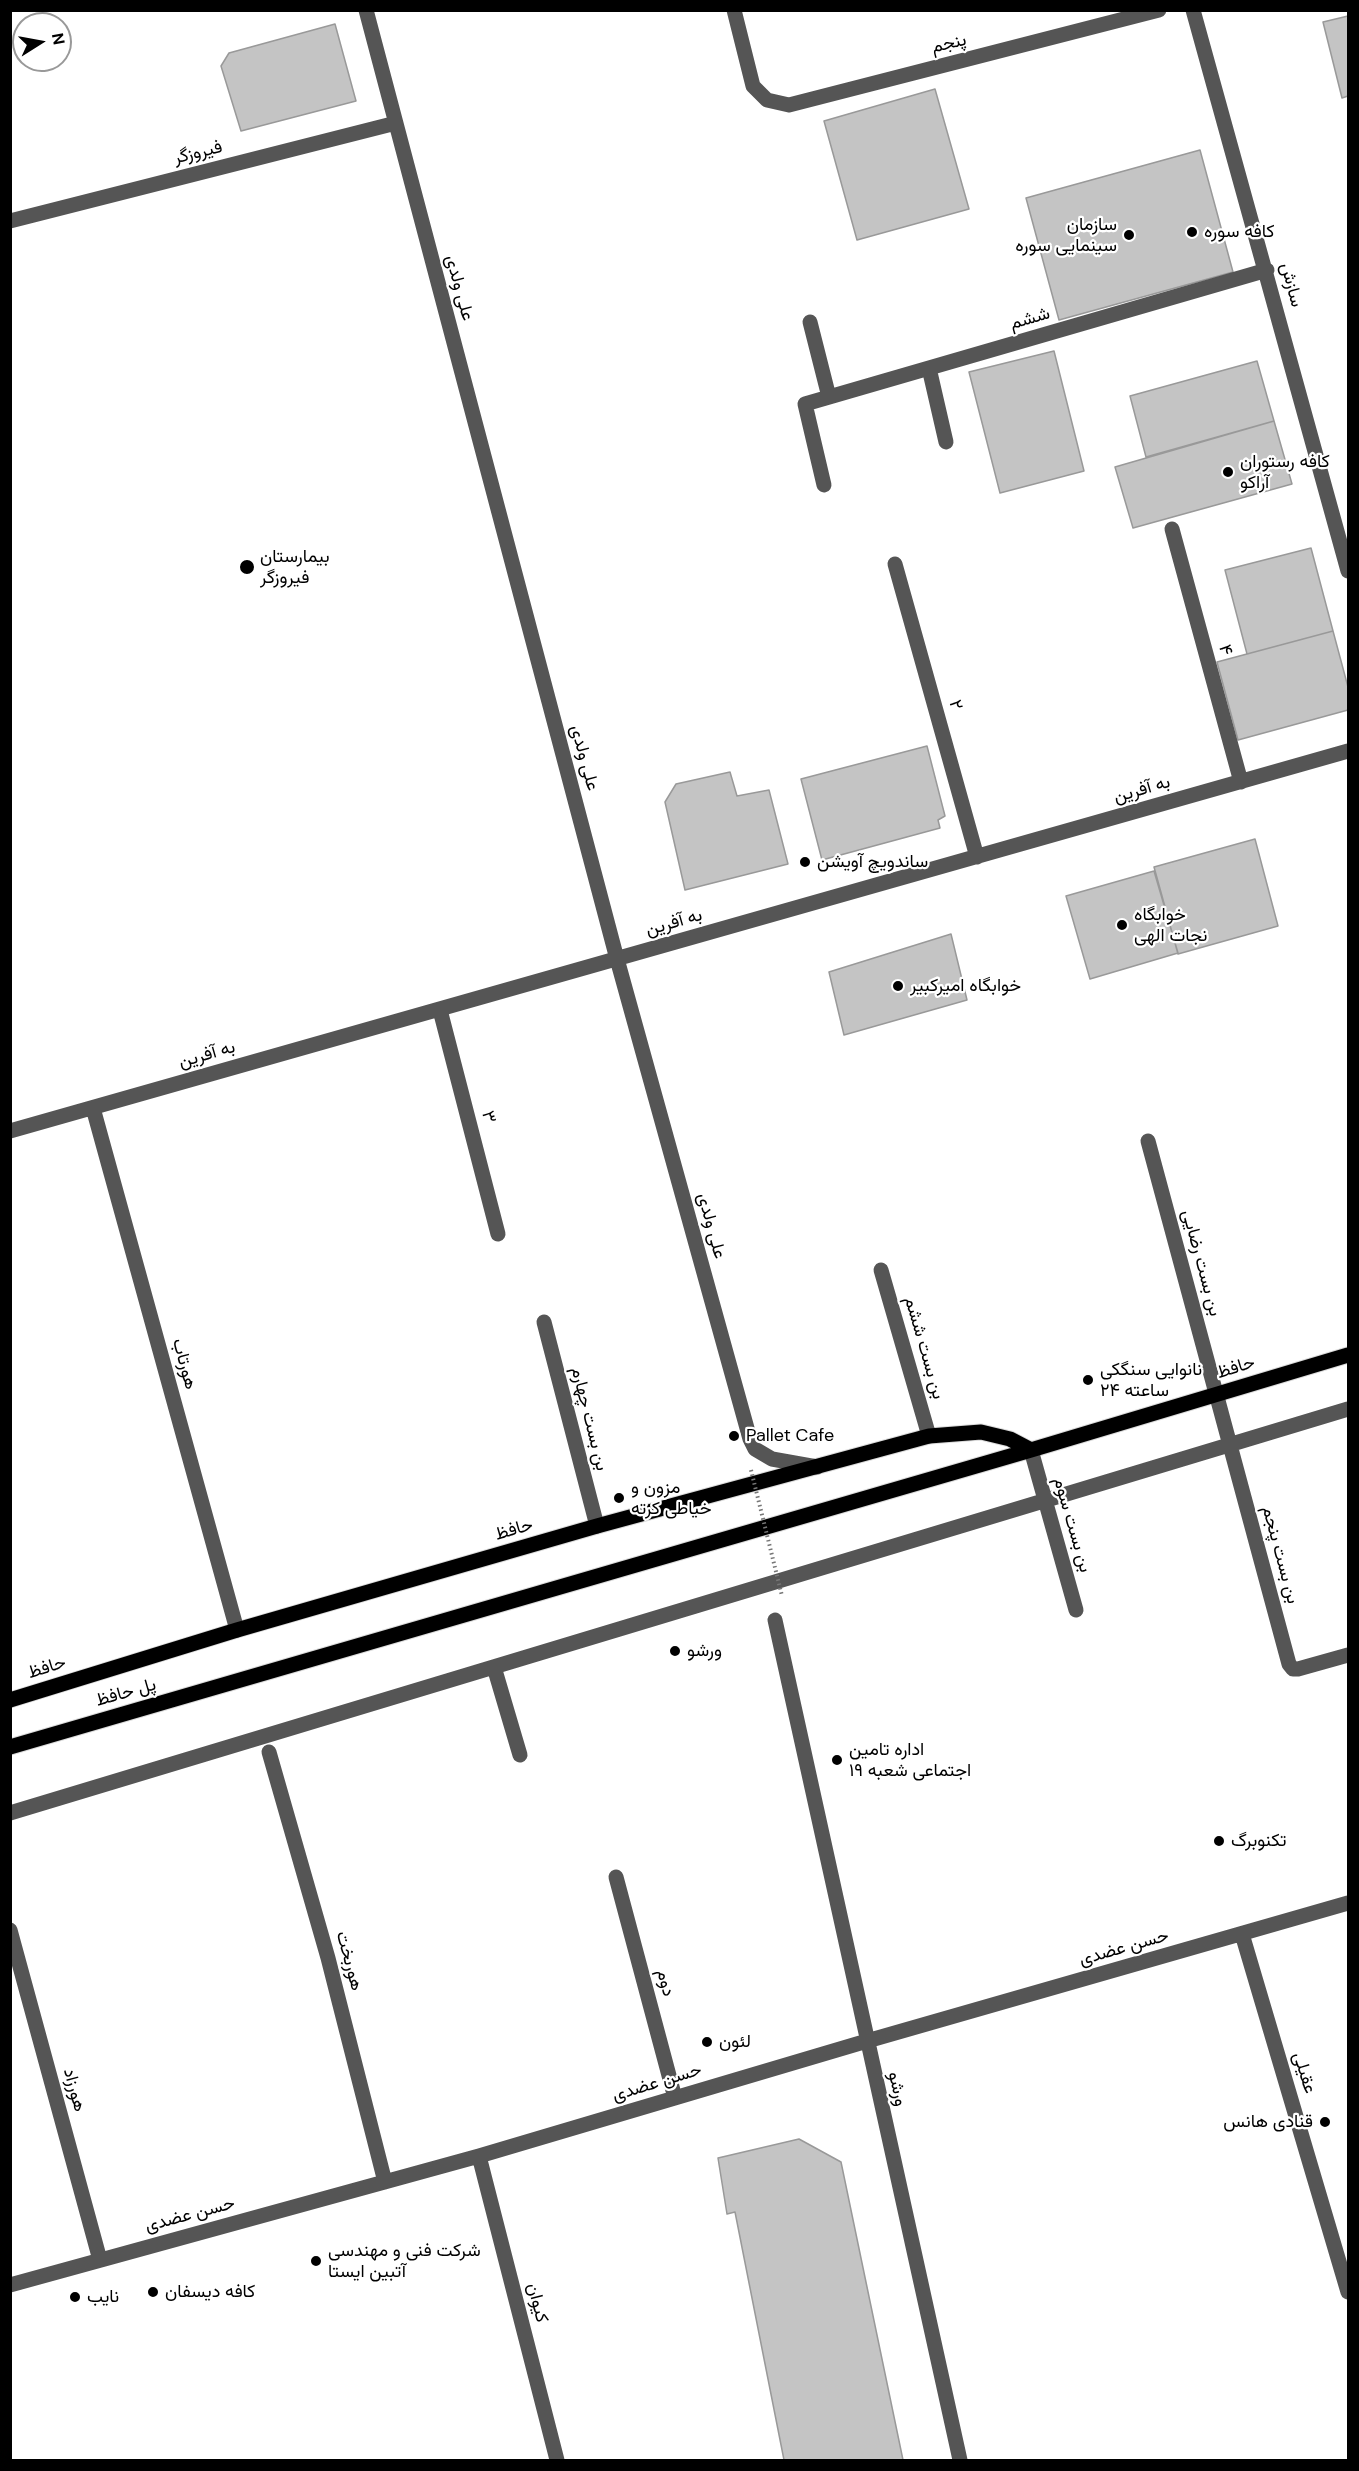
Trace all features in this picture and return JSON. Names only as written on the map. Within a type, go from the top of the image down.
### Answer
[{"type":"main road","name":"حافظ","points":[[253,1676],[1031,1450],[1348,1355]]},
{"type":"main road","name":"حافظ","points":[[10,1700],[237,1630],[597,1526],[929,1436],[981,1432],[1010,1439],[1031,1450]]},
{"type":"main road","name":"پل حافظ","points":[[10,1747],[253,1676]]},
{"type":"street","name":"علی ولدی","points":[[366,10],[617,959],[750,1439],[755,1449],[772,1459],[818,1467]]},
{"type":"street","name":"پنجم","points":[[734,10],[753,86],[766,100],[789,105],[1160,10]]},
{"type":"street","name":"سازش","points":[[1193,10],[1267,270],[1348,571]]},
{"type":"street","name":"فیروزگر","points":[[10,221],[396,123]]},
{"type":"street","name":"ششم","points":[[825,485],[805,404],[1267,270]]},
{"type":"street","points":[[810,322],[830,397]]},
{"type":"street","points":[[929,368],[946,442]]},
{"type":"street","name":"۴","points":[[1172,529],[1241,782]]},
{"type":"street","name":"۲","points":[[895,564],[977,857]]},
{"type":"street","name":"به آفرین","points":[[10,1131],[1348,751]]},
{"type":"street","name":"۳","points":[[440,1010],[498,1234]]},
{"type":"street","name":"هورتاب","points":[[93,1108],[237,1630]]},
{"type":"street","name":"بن بست رضایی","points":[[1148,1141],[1215,1395]]},
{"type":"street","name":"بن بست ششم","points":[[881,1270],[929,1436]]},
{"type":"street","name":"بن بست چهارم","points":[[544,1322],[597,1526]]},
{"type":"street","name":"بن بست پنجم","points":[[1215,1395],[1289,1664],[1293,1669],[1298,1669],[1348,1655]]},
{"type":"street","points":[[10,1813],[1348,1409]]},
{"type":"street","name":"بن بست سوم","points":[[1031,1450],[1076,1610]]},
{"type":"street","name":"ورشو","points":[[775,1620],[960,2460]]},
{"type":"street","points":[[494,1667],[520,1755]]},
{"type":"street","name":"هوربخت","points":[[269,1752],[328,1958],[385,2182]]},
{"type":"street","name":"دوم","points":[[616,1877],[675,2098]]},
{"type":"street","name":"حسن عضدی","points":[[10,2285],[479,2156],[867,2041],[1348,1904]]},
{"type":"street","name":"هورزاد","points":[[10,1930],[100,2260]]},
{"type":"street","name":"عقیلی","points":[[1242,1934],[1348,2292]]},
{"type":"street","name":"کیوان","points":[[479,2156],[557,2460]]},
{"type":"path","points":[[751,1470],[782,1596]]},
{"type":"building","points":[[1348,16],[1348,96],[1342,98],[1323,22]]},
{"type":"building","points":[[335,24],[356,101],[241,131],[221,66],[229,53]]},
{"type":"building","points":[[935,89],[969,209],[857,240],[824,121]]},
{"type":"building","name":"سازمان سینمایی سوره","points":[[1200,150],[1233,272],[1059,320],[1026,198]]},
{"type":"building","points":[[1054,351],[1084,471],[1000,493],[969,372]]},
{"type":"building","points":[[1257,361],[1274,421],[1146,457],[1130,396]]},
{"type":"building","points":[[1274,421],[1292,484],[1133,528],[1115,467]]},
{"type":"building","points":[[1311,548],[1333,631],[1247,654],[1225,570]]},
{"type":"building","points":[[1333,631],[1348,687],[1348,710],[1238,740],[1217,662]]},
{"type":"building","points":[[927,746],[945,816],[938,820],[940,828],[822,860],[801,779]]},
{"type":"building","points":[[730,772],[737,796],[769,790],[788,864],[685,890],[665,802],[676,784]]},
{"type":"building","points":[[1255,839],[1278,926],[1178,954],[1154,867]]},
{"type":"building","name":"خوابگاه نجات الهی","points":[[1154,871],[1178,953],[1090,979],[1066,896]]},
{"type":"building","name":"خوابگاه امیرکبیر","points":[[951,934],[967,1000],[844,1035],[829,972]]},
{"type":"building","points":[[799,2139],[841,2162],[903,2460],[784,2460],[735,2212],[727,2214],[718,2158]]},
{"type":"place","name":"کافه سوره","points":[[1192,232]]},
{"type":"place","name":"سازمان سینمایی سوره","points":[[1129,235]]},
{"type":"place","name":"کافه رستوران آراکو","points":[[1228,472]]},
{"type":"place","name":"بیمارستان فیروزگر","points":[[247,567]]},
{"type":"place","name":"ساندویچ آویشن","points":[[805,862]]},
{"type":"place","name":"خوابگاه نجات الهی","points":[[1122,925]]},
{"type":"place","name":"خوابگاه امیرکبیر","points":[[898,986]]},
{"type":"place","name":"نانوایی سنگکی ۲۴ ساعته","points":[[1088,1380]]},
{"type":"place","name":"Pallet Cafe","points":[[734,1436]]},
{"type":"place","name":"مزون و خیاطی کرته","points":[[619,1498]]},
{"type":"place","name":"ورشو","points":[[675,1651]]},
{"type":"place","name":"اداره تامین اجتماعی شعبه ۱۹","points":[[837,1760]]},
{"type":"place","name":"تکنوبرگ","points":[[1219,1841]]},
{"type":"place","name":"لئون","points":[[707,2042]]},
{"type":"place","name":"قنادی هانس","points":[[1325,2122]]},
{"type":"place","name":"شرکت فنی و مهندسی آتبین ایستا","points":[[316,2261]]},
{"type":"place","name":"کافه دیسفان","points":[[153,2292]]},
{"type":"place","name":"نایب","points":[[75,2297]]}]
